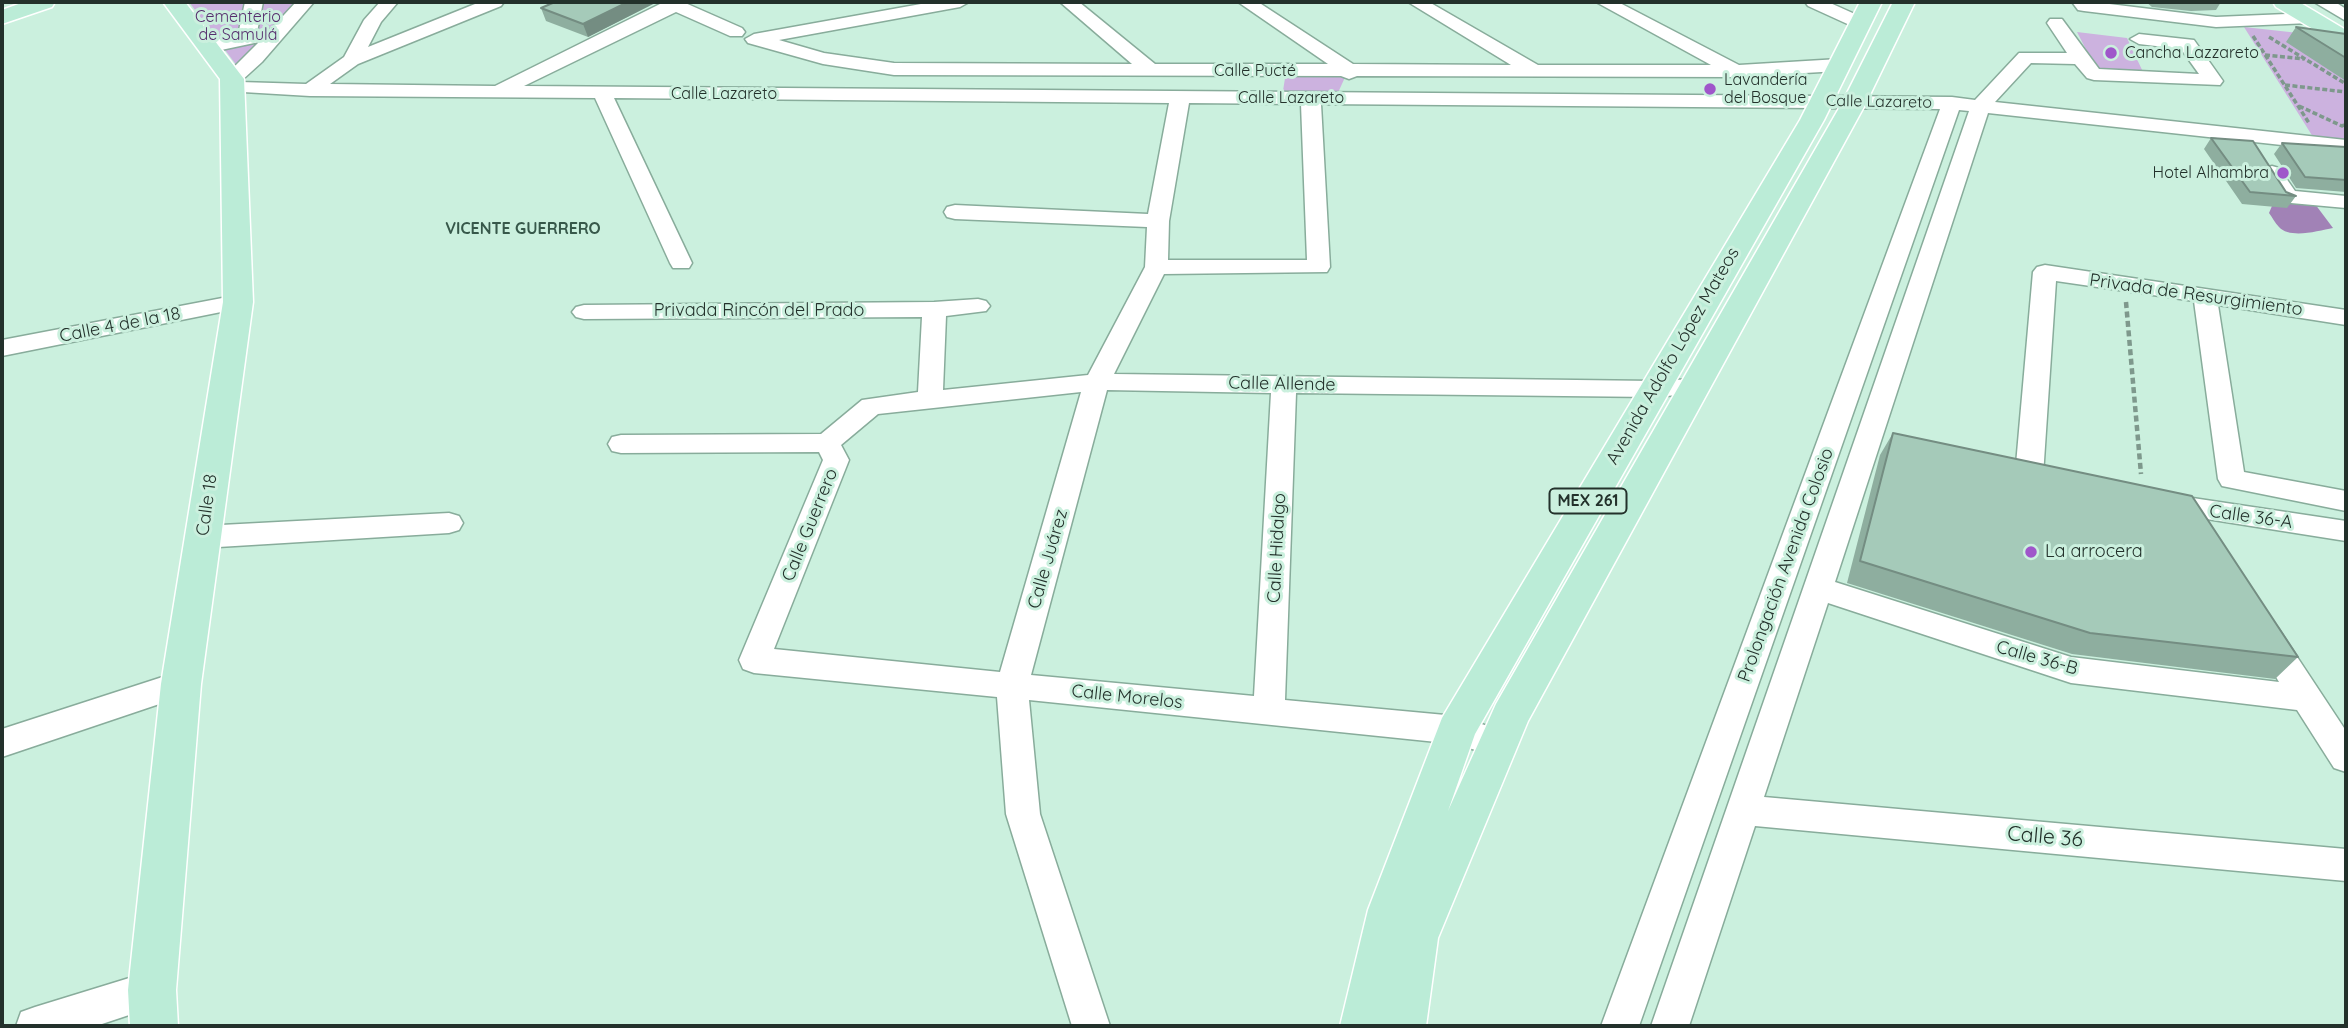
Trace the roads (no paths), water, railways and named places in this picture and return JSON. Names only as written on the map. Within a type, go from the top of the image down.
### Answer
[{"type":"main road","points":[[174,2],[232,83]]},
{"type":"main road","name":"Avenida Adolfo López Mateos","points":[[1364,1026],[1391,910],[1456,730],[1653,389],[1845,87],[1904,2]]},
{"type":"main road","points":[[2284,2],[2312,7],[2346,28]]},
{"type":"main road","points":[[2,5],[26,3]]},
{"type":"main road","points":[[2,17],[26,3]]},
{"type":"main road","points":[[2312,7],[2346,39]]},
{"type":"main road","name":"Avenida Adolfo López Mateos","points":[[1402,1026],[1415,938],[1510,716],[1695,387],[1845,87],[1865,13]]},
{"type":"main road","name":"Calle 18","points":[[153,1008],[181,684],[238,302],[232,83]]},
{"type":"street","points":[[246,40],[254,2]]},
{"type":"street","points":[[232,83],[305,2]]},
{"type":"street","points":[[351,61],[373,20],[389,2]]},
{"type":"street","points":[[310,90],[351,61],[495,2]]},
{"type":"street","points":[[745,35],[960,2]]},
{"type":"street","points":[[1069,2],[1151,70]]},
{"type":"street","points":[[1247,2],[1350,71],[1339,99]]},
{"type":"street","points":[[1417,2],[1537,72]]},
{"type":"street","points":[[1605,2],[1736,71],[1845,87]]},
{"type":"street","points":[[1632,2],[1760,70],[1917,103]]},
{"type":"street","points":[[1814,2],[1865,13]]},
{"type":"street","points":[[2081,2],[2084,6],[2130,7],[2259,28],[2312,7],[2346,16]]},
{"type":"street","points":[[2234,2],[2259,28]]},
{"type":"street","points":[[495,92],[675,4]]},
{"type":"street","name":"Calle Pucté","points":[[675,4],[745,35],[823,58],[894,69],[1537,72],[1760,70],[1845,87]]},
{"type":"street","points":[[2056,23],[2080,59],[2094,74],[2213,81],[2187,44],[2139,39]]},
{"type":"street","points":[[207,47],[277,33]]},
{"type":"street","points":[[1670,1026],[1868,441],[1967,104],[2026,57],[2080,59]]},
{"type":"street","points":[[1279,98],[1284,71]]},
{"type":"street","name":"Calle Lazareto","points":[[232,83],[310,90],[1311,99],[1845,87],[1917,103],[1967,104],[2346,146]]},
{"type":"street","points":[[603,93],[681,263]]},
{"type":"street","name":"Calle Juárez","points":[[1091,1026],[1023,814],[1012,686],[1097,382],[1156,267],[1158,221],[1180,98]]},
{"type":"street","points":[[1156,267],[1319,267],[1311,99]]},
{"type":"street","name":"Prolongación Avenida Colosio","points":[[1620,1026],[1967,104]]},
{"type":"street","points":[[2249,135],[2288,197],[2346,202]]},
{"type":"street","points":[[955,212],[1158,221]]},
{"type":"street","name":"Privada de Resurgimiento","points":[[2029,476],[2045,272],[2346,317]]},
{"type":"street","points":[[2205,296],[2232,479],[2346,501]]},
{"type":"street","name":"Calle 4 de la 18","points":[[2,348],[238,302]]},
{"type":"street","name":"Privada Rincón del Prado","points":[[584,312],[934,309],[978,306]]},
{"type":"street","points":[[930,400],[934,309]]},
{"type":"street","name":"Calle Allende","points":[[870,406],[1097,382],[1653,389],[1695,387]]},
{"type":"street","name":"Calle Hidalgo","points":[[1269,712],[1284,384]]},
{"type":"street","name":"Calle Guerrero","points":[[754,660],[836,460],[827,443],[870,406]]},
{"type":"street","points":[[1868,441],[1897,449]]},
{"type":"street","points":[[621,444],[827,443]]},
{"type":"street","name":"Calle 36-A","points":[[2143,487],[2185,508],[2346,531]]},
{"type":"street","points":[[2185,508],[2203,537]]},
{"type":"street","points":[[202,537],[449,523]]},
{"type":"street","name":"Calle 36-B","points":[[1818,588],[2071,670],[2305,698]]},
{"type":"street","points":[[2248,608],[2346,758]]},
{"type":"street","name":"Calle Morelos","points":[[754,660],[1456,730],[1498,743]]},
{"type":"street","points":[[2,743],[181,684]]},
{"type":"street","name":"Calle 36","points":[[1743,810],[2346,865]]},
{"type":"street","points":[[35,1026],[153,1008]]},
{"type":"place","name":"Cancha Lazzareto","points":[[2111,53]]},
{"type":"place","name":"Lavandería del Bosque","points":[[1710,89]]},
{"type":"place","name":"Hotel Alhambra","points":[[2283,173]]},
{"type":"place","name":"La arrocera","points":[[2031,552]]},
{"type":"district","name":"VICENTE GUERRERO","points":[[523,229]]},
{"type":"park label","name":"Cementerio de Samulá","points":[[238,26]]}]
